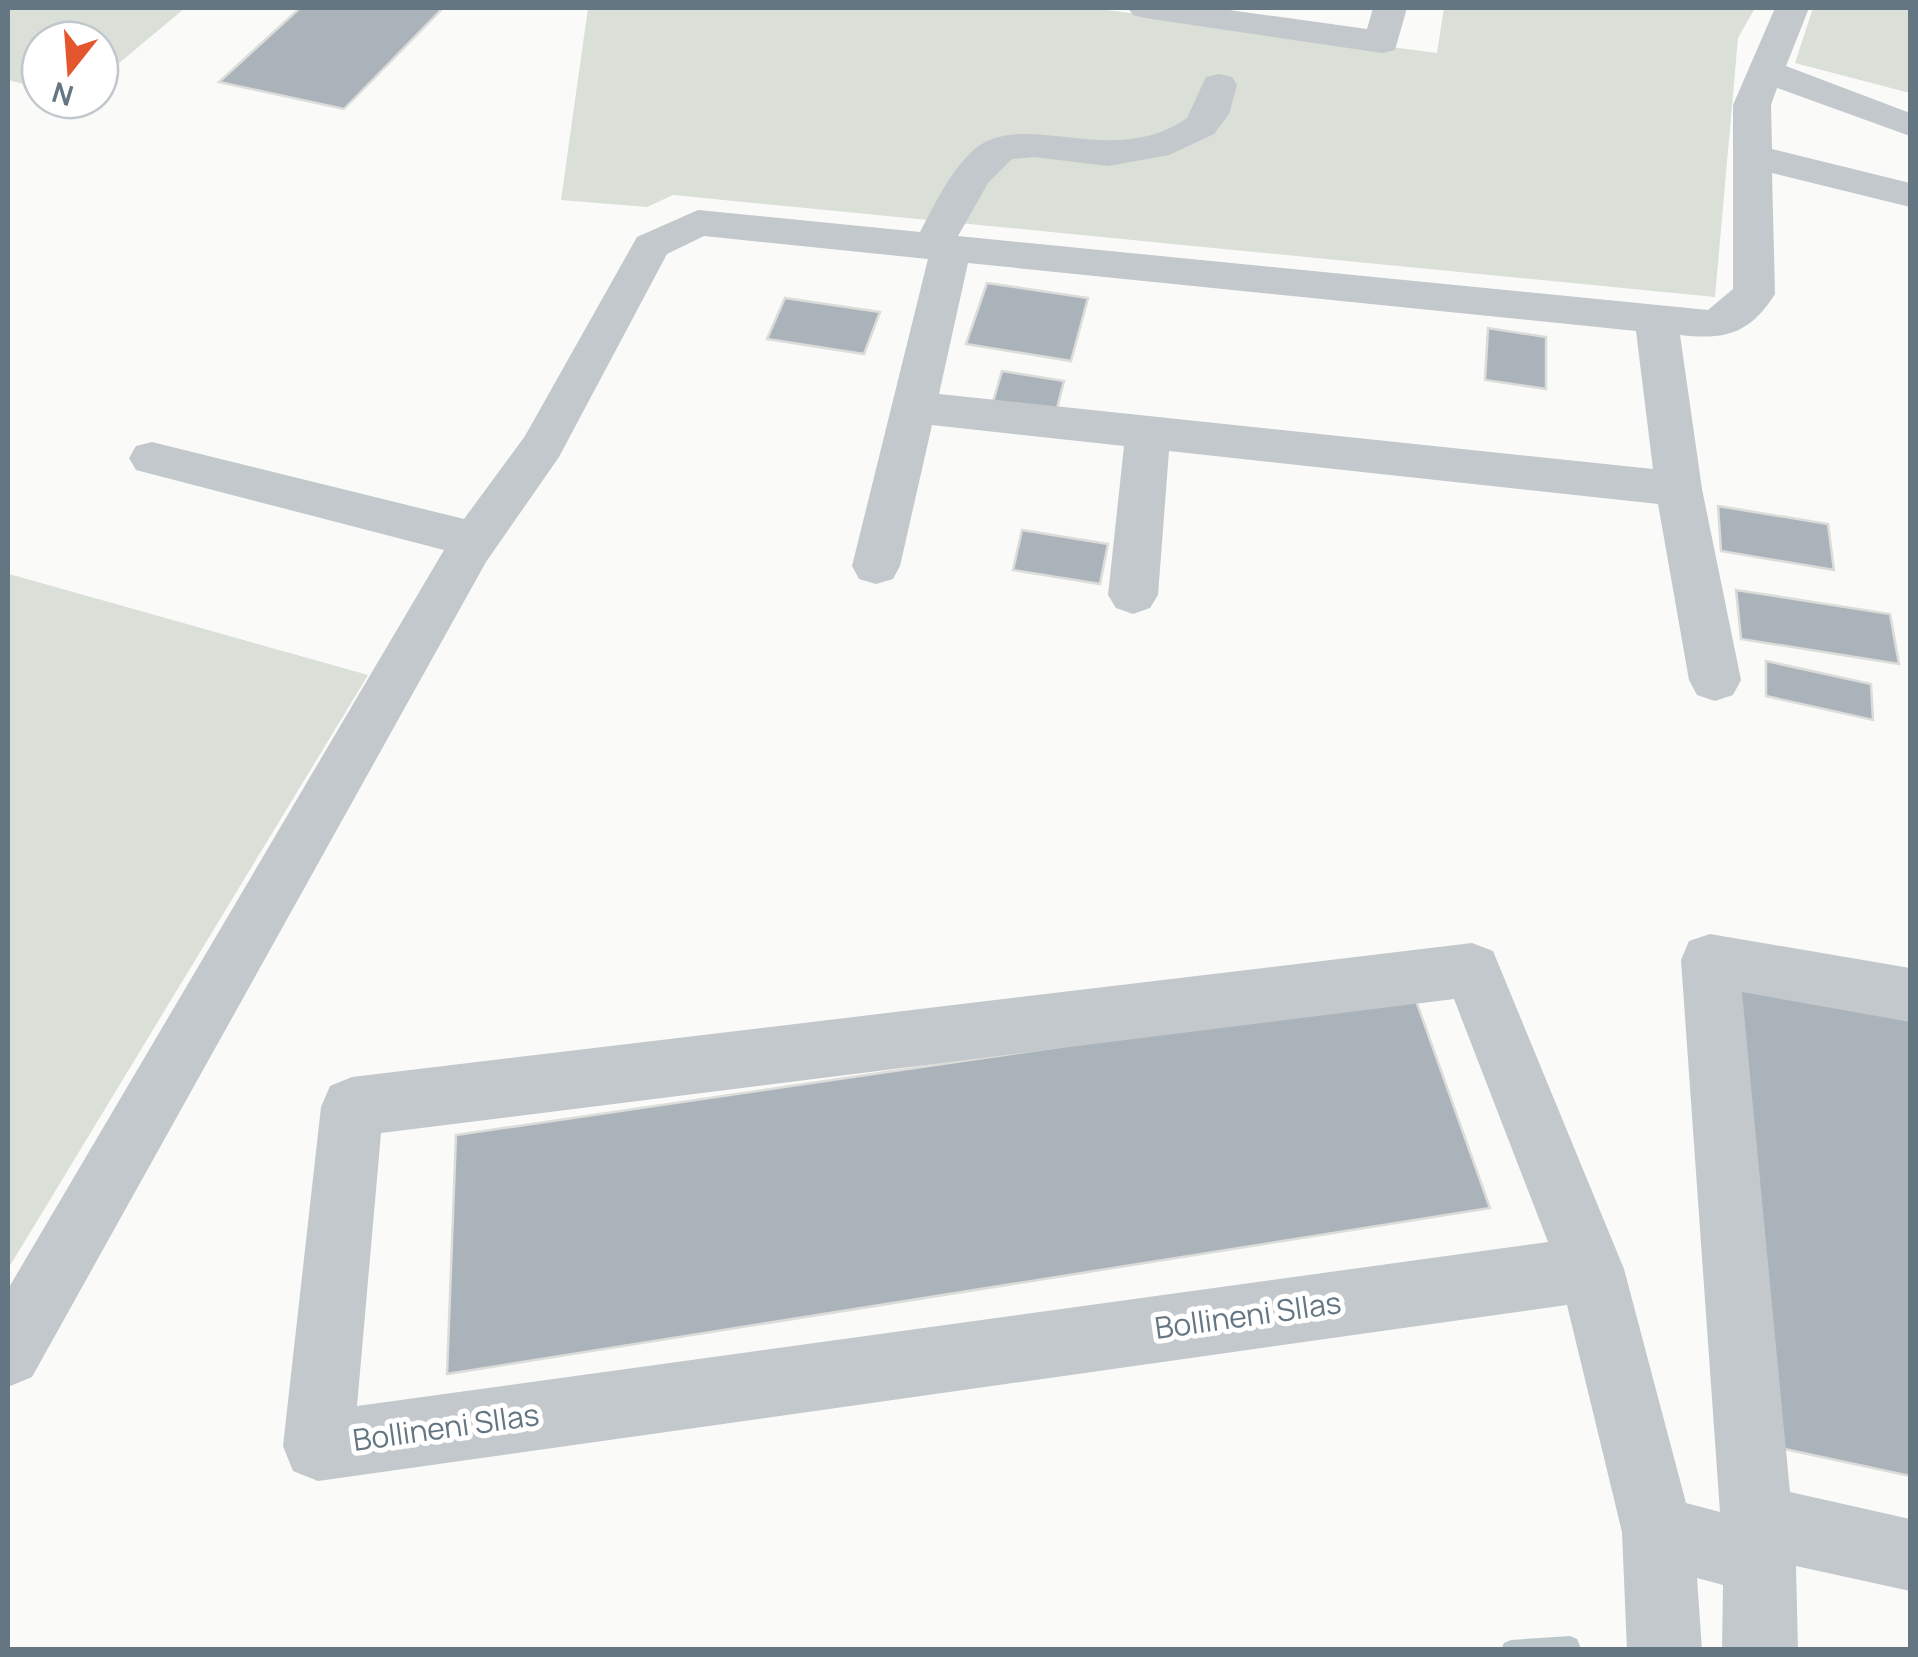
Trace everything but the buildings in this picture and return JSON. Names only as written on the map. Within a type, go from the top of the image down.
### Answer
[{"type":"street","points":[[1145,8],[1382,42],[1390,8]]},
{"type":"street","points":[[8,1353],[474,540],[543,446],[652,246],[698,223],[1716,325],[1754,294],[1752,105],[1792,8]]},
{"type":"street","points":[[1766,70],[1910,125]]},
{"type":"street","points":[[876,566],[912,407],[942,247],[980,167],[1000,149],[1026,147],[1095,154],[1149,150],[1192,133],[1204,124],[1212,116],[1219,85]]},
{"type":"street","points":[[1752,156],[1910,196]]},
{"type":"street","points":[[1656,318],[1680,489],[1715,680]]},
{"type":"street","points":[[912,407],[1680,489]]},
{"type":"street","points":[[1132,595],[1148,433]]},
{"type":"street","points":[[152,458],[474,540]]},
{"type":"street","points":[[1760,1650],[1758,1540],[1710,960],[1910,995]]},
{"type":"street","name":"Bollineni SIlas","points":[[1472,970],[1591,1268],[1278,1312],[318,1446],[352,1107],[1472,970]]},
{"type":"street","points":[[1591,1268],[1658,1532],[1664,1650]]},
{"type":"street","points":[[1658,1532],[1910,1555]]},
{"type":"shaded area","points":[[8,8],[185,8],[120,62],[120,20],[20,20],[20,83],[8,80]]},
{"type":"shaded area","points":[[588,8],[1091,8],[1437,53],[1444,8],[1755,8],[1738,38],[1715,297],[673,195],[647,207],[561,200]]},
{"type":"shaded area","points":[[1813,8],[1910,8],[1910,93],[1795,63]]},
{"type":"shaded area","points":[[8,575],[368,675],[8,1269]]},
{"type":"waterway","points":[[1511,1650],[1570,1646]]}]
